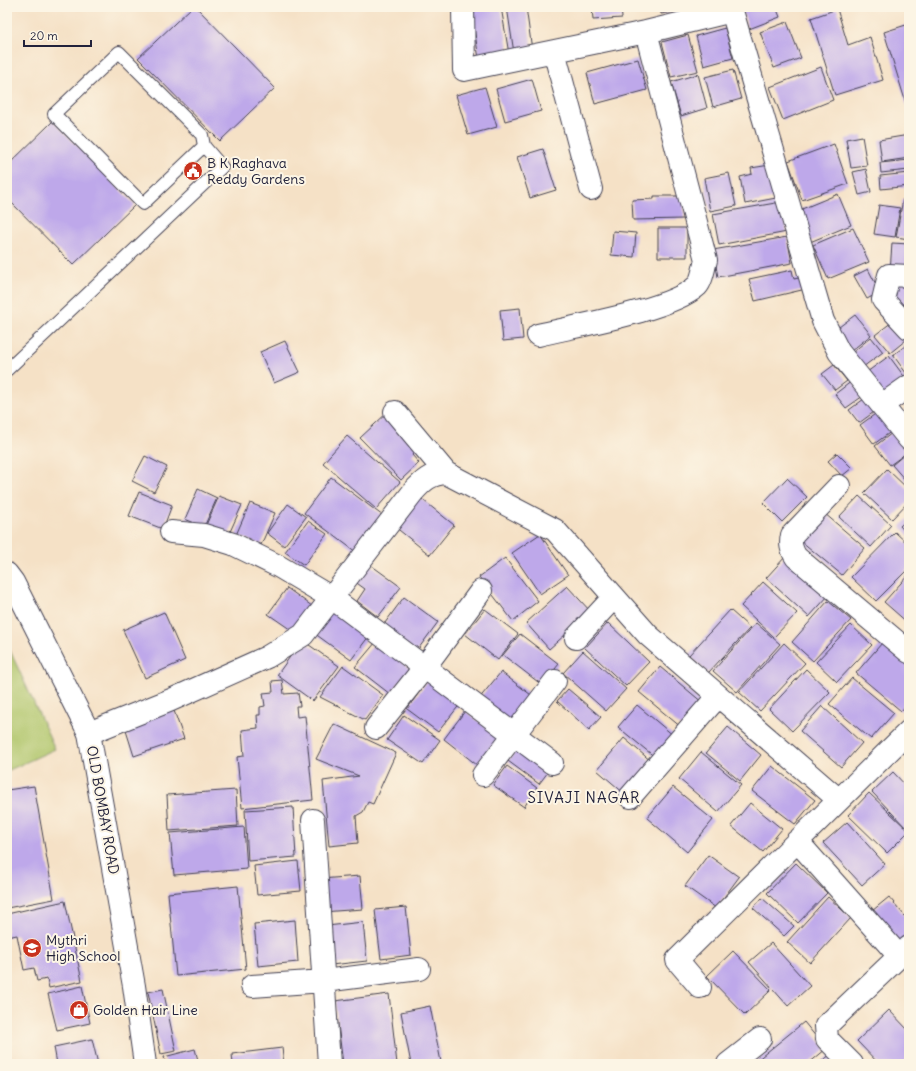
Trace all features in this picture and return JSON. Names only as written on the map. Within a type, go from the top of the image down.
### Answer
[{"type":"street","points":[[463,7],[464,70],[646,32],[732,11],[823,321],[839,352],[909,439]]},
{"type":"street","points":[[538,335],[645,310],[681,297],[698,285],[706,260],[646,32]]},
{"type":"street","points":[[554,51],[591,189]]},
{"type":"street","points":[[909,276],[889,275],[882,300],[909,328]]},
{"type":"street","points":[[882,405],[909,386]]},
{"type":"street","points":[[395,412],[446,473],[555,530],[648,636],[839,800]]},
{"type":"street","points":[[89,733],[171,700],[290,645],[303,636],[413,492],[425,479],[435,474],[446,473]]},
{"type":"street","points":[[839,486],[792,535],[790,543],[792,550],[796,557],[909,652]]},
{"type":"street","points":[[171,532],[204,536],[233,544],[278,566],[332,598],[552,763]]},
{"type":"street","name":"OLD BOMBAY ROAD","points":[[7,574],[13,582],[89,733],[134,986],[145,1064]]},
{"type":"street","points":[[376,728],[424,668],[481,591]]},
{"type":"street","points":[[576,638],[614,597]]},
{"type":"street","points":[[482,775],[555,681]]},
{"type":"street","points":[[630,797],[718,696]]},
{"type":"street","points":[[700,987],[677,960],[909,731]]},
{"type":"street","points":[[313,820],[329,1064]]},
{"type":"street","points":[[797,841],[904,952],[826,1026],[828,1039],[852,1064]]},
{"type":"street","points":[[252,986],[324,981],[419,969]]},
{"type":"street","points":[[728,1064],[760,1038]]},
{"type":"lane","points":[[7,370],[222,167],[204,146],[202,135],[119,52],[54,114],[143,204],[204,146]]},
{"type":"green space","points":[[7,644],[55,749],[7,771]]},
{"type":"building","points":[[192,7],[196,7],[275,88],[220,141],[138,58]]},
{"type":"building","points":[[501,7],[509,54],[479,59],[471,8]]},
{"type":"building","points":[[507,7],[526,7],[532,50],[514,53]]},
{"type":"building","points":[[592,7],[621,7],[622,18],[593,20]]},
{"type":"building","points":[[660,7],[689,7],[690,8],[661,14]]},
{"type":"building","points":[[741,7],[776,7],[780,17],[749,29]]},
{"type":"building","points":[[837,9],[848,45],[870,37],[883,80],[835,95],[811,18]]},
{"type":"building","points":[[787,22],[801,58],[774,68],[760,32]]},
{"type":"building","points":[[909,24],[909,113],[884,32]]},
{"type":"building","points":[[725,28],[733,58],[704,66],[696,36]]},
{"type":"building","points":[[688,35],[698,71],[671,77],[662,42]]},
{"type":"building","points":[[638,59],[647,90],[595,104],[587,73]]},
{"type":"building","points":[[821,67],[833,100],[783,120],[770,87]]},
{"type":"building","points":[[733,70],[741,99],[713,107],[705,77]]},
{"type":"building","points":[[698,74],[707,108],[681,116],[671,82]]},
{"type":"building","points":[[532,79],[541,111],[505,121],[496,89]]},
{"type":"building","points":[[485,87],[497,127],[468,135],[456,95]]},
{"type":"building","points":[[53,121],[135,205],[73,265],[7,198],[7,166]]},
{"type":"building","points":[[909,135],[909,158],[882,162],[879,140]]},
{"type":"building","points":[[862,136],[867,166],[851,168],[846,139]]},
{"type":"building","points":[[834,144],[848,184],[802,200],[788,161]]},
{"type":"building","points":[[543,149],[556,190],[530,198],[517,157]]},
{"type":"building","points":[[909,160],[909,170],[881,173],[880,163]]},
{"type":"building","points":[[770,165],[776,198],[745,204],[740,177],[752,174],[751,168]]},
{"type":"building","points":[[866,169],[871,192],[859,195],[853,172]]},
{"type":"building","points":[[729,173],[736,206],[710,211],[704,178]]},
{"type":"building","points":[[909,173],[909,186],[881,189],[880,176]]},
{"type":"building","points":[[838,194],[851,225],[810,242],[797,211]]},
{"type":"building","points":[[654,196],[684,196],[684,219],[633,220],[632,200],[654,199]]},
{"type":"building","points":[[903,199],[909,200],[909,239],[896,237]]},
{"type":"building","points":[[781,202],[787,232],[719,245],[713,214]]},
{"type":"building","points":[[879,205],[900,208],[895,237],[874,234]]},
{"type":"building","points":[[658,228],[687,228],[687,257],[658,257]]},
{"type":"building","points":[[853,228],[869,262],[828,279],[813,245]]},
{"type":"building","points":[[613,231],[636,233],[634,257],[611,255]]},
{"type":"building","points":[[787,237],[792,263],[718,277],[713,250]]},
{"type":"building","points":[[892,243],[909,244],[909,273],[890,272]]},
{"type":"building","points":[[868,269],[880,292],[867,299],[854,276]]},
{"type":"building","points":[[792,270],[794,279],[803,277],[806,289],[755,301],[749,279]]},
{"type":"building","points":[[895,279],[909,279],[909,305],[893,304]]},
{"type":"building","points":[[520,308],[523,339],[503,341],[500,310]]},
{"type":"building","points":[[855,315],[871,335],[851,351],[835,330]]},
{"type":"building","points":[[892,322],[906,340],[890,353],[875,335]]},
{"type":"building","points":[[871,337],[883,352],[863,367],[852,353]]},
{"type":"building","points":[[285,341],[300,372],[274,383],[260,352]]},
{"type":"building","points":[[909,343],[909,377],[893,355]]},
{"type":"building","points":[[889,356],[906,379],[884,396],[867,372]]},
{"type":"building","points":[[834,365],[847,381],[835,390],[822,374]]},
{"type":"building","points":[[852,381],[863,396],[846,408],[835,394]]},
{"type":"building","points":[[864,399],[874,412],[859,423],[849,410]]},
{"type":"building","points":[[389,411],[421,445],[412,455],[419,463],[401,480],[360,438]]},
{"type":"building","points":[[878,412],[892,431],[874,444],[860,425]]},
{"type":"building","points":[[892,433],[909,454],[909,479],[906,481],[892,465],[905,454],[890,465],[875,446]]},
{"type":"building","points":[[347,436],[400,482],[376,509],[323,463]]},
{"type":"building","points":[[837,453],[852,468],[842,476],[828,461]]},
{"type":"building","points":[[145,456],[167,467],[154,492],[132,481]]},
{"type":"building","points":[[887,469],[909,490],[909,501],[892,519],[864,493]]},
{"type":"building","points":[[331,477],[383,516],[356,552],[304,513]]},
{"type":"building","points":[[787,478],[807,497],[782,522],[763,503]]},
{"type":"building","points":[[198,489],[217,498],[204,527],[185,519]]},
{"type":"building","points":[[139,492],[172,505],[163,529],[129,516]]},
{"type":"building","points":[[219,496],[242,505],[229,534],[206,525]]},
{"type":"building","points":[[418,496],[454,525],[430,555],[394,526]]},
{"type":"building","points":[[859,496],[891,525],[871,547],[839,517]]},
{"type":"building","points":[[250,503],[275,513],[261,545],[236,535]]},
{"type":"building","points":[[288,504],[306,517],[284,546],[267,533]]},
{"type":"building","points":[[824,513],[865,548],[842,575],[801,541]]},
{"type":"building","points":[[909,518],[909,536],[900,526]]},
{"type":"building","points":[[308,521],[327,534],[304,565],[285,552]]},
{"type":"building","points":[[895,532],[909,545],[909,568],[876,601],[851,577]]},
{"type":"building","points":[[540,534],[568,575],[540,594],[512,553]]},
{"type":"building","points":[[786,556],[829,595],[809,617],[766,578]]},
{"type":"building","points":[[505,558],[538,601],[513,621],[479,577]]},
{"type":"building","points":[[368,563],[401,587],[378,617],[357,601],[365,589],[354,581]]},
{"type":"building","points":[[909,574],[909,624],[884,602]]},
{"type":"building","points":[[763,582],[797,613],[774,637],[741,606]]},
{"type":"building","points":[[567,586],[591,612],[549,649],[526,623]]},
{"type":"building","points":[[287,588],[316,609],[297,634],[268,614]]},
{"type":"building","points":[[404,597],[438,622],[416,652],[382,627]]},
{"type":"building","points":[[828,601],[851,620],[813,661],[792,642]]},
{"type":"building","points":[[333,608],[369,636],[351,660],[314,633]]},
{"type":"building","points":[[485,609],[518,634],[498,660],[465,634]]},
{"type":"building","points":[[730,610],[750,628],[708,673],[689,655]]},
{"type":"building","points":[[164,612],[185,660],[145,678],[123,630]]},
{"type":"building","points":[[608,623],[649,662],[626,686],[585,648]]},
{"type":"building","points":[[756,623],[780,644],[737,692],[713,671]]},
{"type":"building","points":[[851,625],[872,645],[837,682],[816,662]]},
{"type":"building","points":[[520,634],[559,664],[542,685],[503,655]]},
{"type":"building","points":[[302,640],[339,666],[313,701],[277,675]]},
{"type":"building","points":[[376,642],[410,669],[390,694],[355,667]]},
{"type":"building","points":[[784,643],[805,663],[760,711],[739,692]]},
{"type":"building","points":[[882,643],[909,666],[909,702],[901,711],[856,673]]},
{"type":"building","points":[[583,651],[626,689],[606,711],[563,673]]},
{"type":"building","points":[[343,666],[383,695],[365,720],[320,697]]},
{"type":"building","points":[[660,667],[703,703],[682,728],[639,692]]},
{"type":"building","points":[[806,669],[830,692],[792,731],[769,709]]},
{"type":"building","points":[[501,672],[535,698],[512,727],[478,700]]},
{"type":"building","points":[[852,678],[894,713],[871,739],[829,704]]},
{"type":"building","points":[[429,679],[461,703],[438,732],[407,709]]},
{"type":"building","points":[[282,680],[284,694],[298,693],[300,706],[296,706],[297,717],[305,716],[313,800],[242,808],[237,757],[244,756],[242,730],[258,728],[257,715],[260,715],[260,707],[265,706],[263,693],[273,692],[272,681]]},
{"type":"building","points":[[568,689],[601,717],[589,730],[557,701]]},
{"type":"building","points":[[172,705],[184,739],[134,756],[123,721]]},
{"type":"building","points":[[637,705],[674,736],[656,758],[618,727]]},
{"type":"building","points":[[822,706],[862,743],[841,767],[800,731]]},
{"type":"building","points":[[465,711],[499,737],[477,765],[444,739]]},
{"type":"building","points":[[404,715],[440,740],[423,764],[387,740]]},
{"type":"building","points":[[334,724],[396,753],[373,804],[368,802],[363,812],[356,816],[358,843],[329,846],[323,781],[359,776],[316,759]]},
{"type":"building","points":[[728,727],[761,755],[740,781],[706,753]]},
{"type":"building","points":[[624,738],[652,762],[625,794],[597,770]]},
{"type":"building","points":[[520,745],[551,768],[539,784],[508,761]]},
{"type":"building","points":[[701,752],[741,785],[718,812],[679,779]]},
{"type":"building","points":[[507,766],[537,788],[524,807],[493,785]]},
{"type":"building","points":[[772,766],[815,800],[795,824],[752,791]]},
{"type":"building","points":[[893,772],[909,789],[909,831],[872,792]]},
{"type":"building","points":[[34,786],[54,899],[7,908],[7,790]]},
{"type":"building","points":[[673,787],[713,820],[687,852],[647,818]]},
{"type":"building","points":[[236,790],[238,826],[169,831],[167,795]]},
{"type":"building","points":[[869,793],[909,831],[887,853],[848,815]]},
{"type":"building","points":[[750,803],[782,829],[763,852],[731,826]]},
{"type":"building","points":[[293,807],[296,857],[248,861],[245,810]]},
{"type":"building","points":[[847,822],[885,864],[862,885],[823,843]]},
{"type":"building","points":[[244,827],[247,869],[174,875],[170,833]]},
{"type":"building","points":[[708,855],[739,877],[716,908],[685,886]]},
{"type":"building","points":[[298,861],[301,891],[257,895],[254,866]]},
{"type":"building","points":[[796,863],[827,893],[798,923],[767,893]]},
{"type":"building","points":[[360,876],[363,909],[322,912],[320,879]]},
{"type":"building","points":[[238,886],[246,969],[176,976],[168,893]]},
{"type":"building","points":[[828,897],[851,918],[810,963],[787,942]]},
{"type":"building","points":[[889,897],[909,921],[909,941],[902,947],[872,911]]},
{"type":"building","points":[[762,898],[794,926],[784,936],[753,908]]},
{"type":"building","points":[[65,901],[82,981],[49,988],[47,979],[37,981],[34,968],[24,970],[17,935],[7,937],[7,914]]},
{"type":"building","points":[[406,907],[411,955],[381,959],[375,910]]},
{"type":"building","points":[[295,920],[298,962],[258,966],[254,924]]},
{"type":"building","points":[[363,922],[367,961],[331,965],[327,926]]},
{"type":"building","points":[[771,943],[810,986],[788,1006],[749,962]]},
{"type":"building","points":[[733,951],[771,990],[745,1015],[707,976]]},
{"type":"building","points":[[82,986],[90,1023],[57,1030],[48,994]]},
{"type":"building","points":[[163,989],[176,1051],[161,1054],[148,992]]},
{"type":"building","points":[[389,994],[397,1064],[343,1064],[335,1001]]},
{"type":"building","points":[[430,1006],[441,1062],[430,1064],[411,1064],[401,1012]]},
{"type":"building","points":[[889,1010],[909,1031],[909,1057],[902,1064],[879,1064],[857,1041]]},
{"type":"building","points":[[804,1022],[826,1049],[808,1064],[759,1064],[756,1061]]},
{"type":"building","points":[[92,1039],[98,1064],[57,1064],[54,1047]]},
{"type":"building","points":[[7,1043],[11,1059],[7,1060]]},
{"type":"building","points":[[282,1048],[284,1064],[233,1064],[232,1054]]},
{"type":"building","points":[[195,1049],[199,1064],[166,1064],[164,1057]]},
{"type":"building","points":[[834,1052],[844,1064],[818,1064]]},
{"type":"place","name":"B K Raghava Reddy Gardens","points":[[193,171]]},
{"type":"place","name":"Mythri High School","points":[[32,948]]},
{"type":"place","name":"Golden Hair Line","points":[[79,1010]]},
{"type":"district","name":"SIVAJI NAGAR","points":[[584,797]]}]
